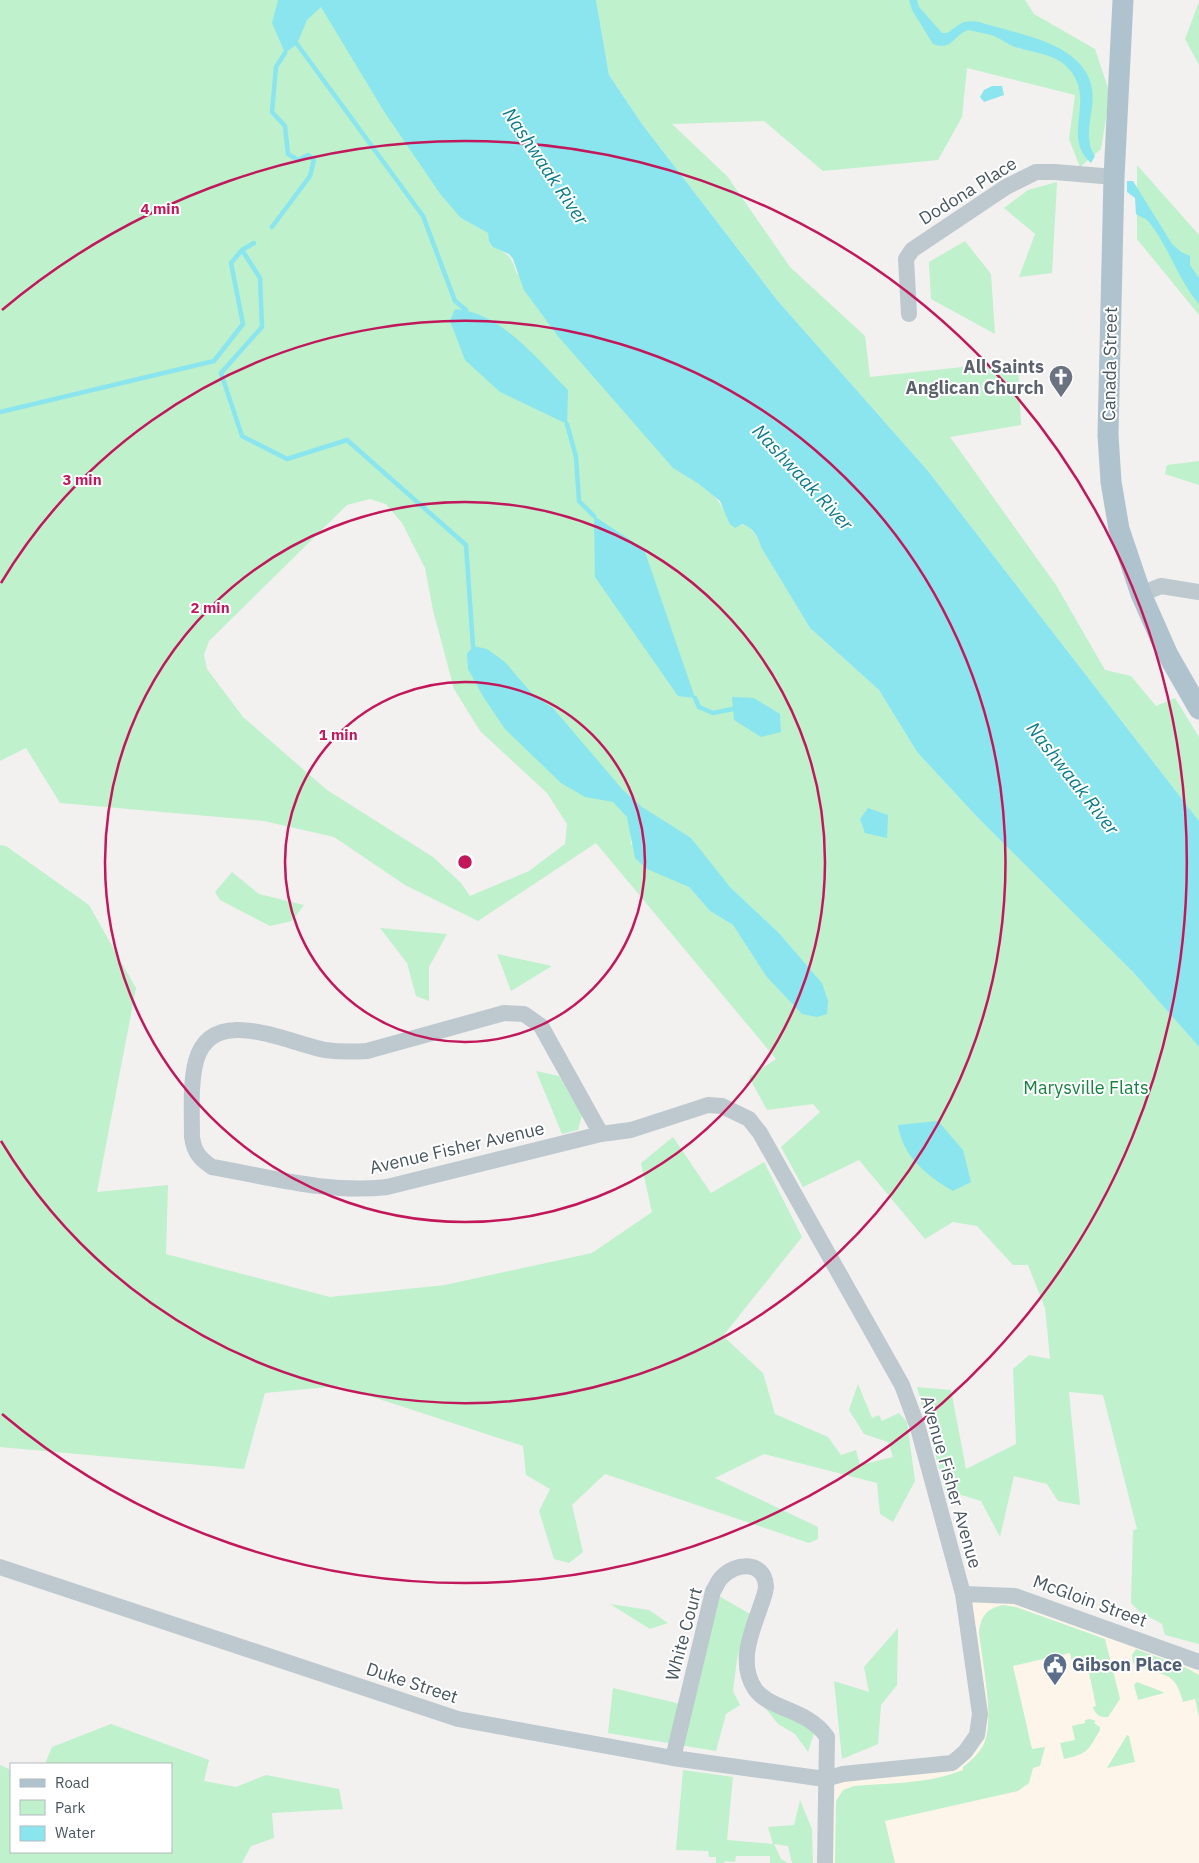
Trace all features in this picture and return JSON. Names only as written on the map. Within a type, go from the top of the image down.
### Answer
[{"type":"main road","name":"Canada Street","points":[[1123,0],[1114,178],[1108,435],[1111,482],[1118,528],[1141,594],[1168,655],[1199,709]]},
{"type":"street","name":"Dodona Place","points":[[909,314],[906,259],[912,250],[999,191],[1036,172],[1056,172],[1114,178]]},
{"type":"street","points":[[1141,594],[1161,586],[1199,592]]},
{"type":"street","name":"Avenue Fisher Avenue","points":[[601,1134],[541,1026],[524,1014],[504,1013],[367,1050],[346,1053],[257,1031],[238,1029],[222,1032],[207,1042],[196,1060],[192,1137],[194,1149],[202,1160],[212,1167],[335,1188],[361,1190],[387,1187],[601,1134],[632,1130],[708,1105],[728,1108],[749,1119],[760,1133],[902,1385],[918,1428],[963,1594],[980,1714],[977,1735],[965,1752],[952,1763],[843,1774],[825,1779]]},
{"type":"street","name":"White Court","points":[[674,1758],[713,1591],[721,1578],[732,1569],[745,1564],[757,1568],[765,1579],[766,1590],[748,1642],[747,1659],[750,1677],[755,1689],[764,1698],[808,1717],[819,1725],[827,1737],[825,1779],[826,1863]]},
{"type":"street","name":"Duke Street","points":[[0,1567],[458,1719],[674,1758],[825,1779]]},
{"type":"street","name":"McGloin Street","points":[[963,1594],[1015,1596],[1199,1662]]},
{"type":"shaded area","points":[[963,1594],[990,1595],[1199,1662],[1199,1863],[825,1863],[825,1779],[952,1763],[977,1735]]},
{"type":"green space","name":"Marysville Flats","points":[[0,0],[391,0],[461,218],[488,233],[493,245],[509,257],[516,272],[673,468],[700,484],[714,496],[725,512],[729,523],[748,525],[759,540],[761,547],[810,628],[879,690],[917,752],[979,819],[1134,973],[1199,1047],[1199,1644],[1165,1635],[1162,1624],[1140,1612],[1131,1603],[1133,1530],[1137,1529],[1103,1395],[1069,1392],[1080,1505],[1058,1501],[1047,1484],[1014,1476],[1000,1537],[981,1501],[945,1490],[917,1387],[951,1390],[966,1469],[1016,1444],[1013,1369],[1029,1355],[1050,1359],[1045,1308],[1028,1265],[1013,1265],[977,1226],[953,1222],[925,1239],[859,1160],[803,1187],[781,1147],[820,1112],[813,1104],[767,1110],[749,1077],[776,1059],[596,843],[478,921],[405,885],[334,837],[264,821],[60,803],[26,748],[0,761]],"holes":[[[370,499],[386,504],[402,523],[425,568],[433,610],[454,689],[480,731],[547,793],[567,824],[565,844],[529,871],[470,896],[461,883],[433,857],[327,790],[243,717],[207,669],[204,655],[209,641],[347,505]],[[630,827],[730,887],[779,933],[822,983],[766,976],[733,925],[710,911],[689,887],[675,880],[631,844]]]},
{"type":"green space","points":[[596,0],[1025,0],[1034,14],[1095,49],[1110,94],[1101,149],[1080,167],[1069,139],[1075,95],[967,68],[962,117],[938,160],[823,171],[764,121],[672,124],[727,176],[790,267],[865,336],[870,377],[1018,361],[1021,425],[950,437],[1056,585],[1105,670],[1131,676],[1156,706],[1175,698],[1199,737],[1199,821],[928,471],[777,300],[642,124],[609,75]]},
{"type":"green space","points":[[1199,2],[1199,65],[1185,39]]},
{"type":"green space","points":[[1137,165],[1199,235],[1199,315],[1137,239]]},
{"type":"green space","points":[[1057,182],[1052,273],[1019,277],[1035,234],[1004,208],[1028,190]]},
{"type":"green space","points":[[965,241],[991,274],[995,334],[931,299],[929,262]]},
{"type":"green space","points":[[1199,461],[1199,485],[1165,474],[1167,465]]},
{"type":"green space","points":[[0,845],[6,846],[89,905],[136,988],[97,1192],[168,1185],[166,1254],[330,1297],[445,1285],[592,1253],[652,1212],[641,1163],[673,1137],[711,1193],[764,1162],[802,1237],[723,1336],[763,1373],[775,1414],[828,1437],[841,1455],[856,1450],[860,1465],[893,1457],[888,1442],[864,1434],[849,1410],[858,1384],[872,1418],[879,1415],[882,1421],[899,1413],[907,1422],[915,1481],[893,1522],[880,1514],[877,1483],[764,1454],[715,1478],[818,1527],[818,1539],[809,1543],[605,1474],[572,1505],[583,1552],[569,1563],[554,1559],[539,1511],[550,1489],[526,1475],[523,1446],[339,1386],[265,1393],[244,1469],[0,1447]]},
{"type":"green space","points":[[232,872],[259,894],[304,905],[292,921],[270,926],[220,900],[215,892]]},
{"type":"green space","points":[[380,928],[447,934],[429,967],[429,1001],[416,996],[407,963]]},
{"type":"green space","points":[[497,954],[552,966],[511,991]]},
{"type":"green space","points":[[536,1071],[559,1076],[582,1115],[578,1130],[562,1134]]},
{"type":"green space","points":[[719,1596],[750,1614],[737,1659],[733,1691],[740,1705],[726,1714],[716,1751],[608,1733],[613,1688],[693,1707]]},
{"type":"green space","points":[[610,1604],[649,1610],[668,1623],[650,1629]]},
{"type":"green space","points":[[1003,1605],[1016,1607],[1105,1639],[1120,1699],[1108,1717],[1097,1714],[1093,1707],[1096,1706],[1087,1663],[1073,1666],[1070,1653],[1013,1666],[1032,1749],[1045,1747],[1040,1766],[1033,1768],[1029,1783],[1018,1791],[885,1821],[895,1863],[835,1863],[836,1801],[843,1790],[854,1786],[909,1782],[950,1775],[963,1770],[963,1767],[981,1749],[987,1730],[988,1703],[979,1632],[985,1614]]},
{"type":"green space","points":[[898,1628],[897,1685],[881,1705],[878,1744],[842,1759],[834,1681],[869,1692],[864,1667]]},
{"type":"green space","points":[[1136,1649],[1187,1668],[1199,1675],[1199,1717],[1195,1699],[1183,1702],[1179,1690],[1170,1678],[1133,1663],[1132,1655]]},
{"type":"green space","points":[[1137,1682],[1164,1693],[1138,1700],[1134,1685]]},
{"type":"green space","points":[[762,1704],[815,1730],[808,1752],[795,1734],[778,1724]]},
{"type":"green space","points":[[1085,1720],[1096,1721],[1094,1723],[1100,1727],[1092,1743],[1083,1753],[1064,1759],[1060,1743],[1075,1740],[1072,1726],[1085,1723]]},
{"type":"green space","points":[[111,1724],[209,1760],[204,1781],[236,1787],[266,1775],[339,1789],[343,1809],[272,1813],[274,1838],[251,1846],[242,1863],[0,1863],[0,1765],[10,1770],[10,1853],[172,1853],[172,1763],[45,1763],[52,1747]]},
{"type":"green space","points":[[1127,1735],[1129,1736],[1135,1762],[1107,1768]]},
{"type":"green space","points":[[683,1770],[733,1777],[727,1840],[773,1844],[768,1827],[794,1825],[800,1800],[812,1829],[813,1863],[792,1863],[788,1846],[774,1844],[781,1859],[788,1863],[770,1863],[770,1856],[736,1856],[735,1862],[725,1861],[724,1863],[716,1863],[716,1857],[709,1857],[708,1851],[676,1850]]},
{"type":"water","name":"Nashwaak River","points":[[278,0],[596,0],[609,75],[642,124],[777,300],[928,471],[1199,821],[1199,1047],[1134,973],[979,819],[917,752],[879,690],[810,628],[752,530],[742,524],[735,528],[729,523],[720,501],[699,484],[673,468],[557,335],[524,290],[513,259],[509,254],[493,247],[489,241],[488,233],[461,218],[441,195],[385,113],[321,7],[307,20],[297,44],[285,53],[272,23]]},
{"type":"water","points":[[909,0],[917,0],[919,7],[942,33],[947,33],[965,22],[974,21],[1036,39],[1055,46],[1072,57],[1084,70],[1092,86],[1089,139],[1095,156],[1091,163],[1082,152],[1078,140],[1079,90],[1075,77],[1065,65],[1054,58],[1015,47],[994,36],[968,30],[944,46],[933,44],[912,10]]},
{"type":"water","points":[[992,86],[1002,86],[1004,95],[984,102],[980,97],[984,90]]},
{"type":"water","points":[[1127,181],[1133,181],[1172,244],[1181,252],[1190,256],[1190,265],[1199,278],[1199,304],[1185,285],[1156,232],[1147,220],[1136,214],[1135,198],[1127,192]]},
{"type":"water","points":[[455,309],[472,312],[503,328],[518,339],[544,365],[568,390],[567,424],[500,392],[465,360],[450,321]]},
{"type":"water","points":[[594,516],[644,549],[695,698],[678,696],[595,577]]},
{"type":"water","points":[[473,646],[487,649],[505,662],[534,696],[553,708],[622,789],[642,807],[691,838],[730,887],[779,933],[822,983],[828,1001],[827,1014],[817,1017],[802,1014],[766,976],[733,925],[710,911],[689,887],[647,869],[635,858],[627,817],[613,802],[585,797],[561,783],[505,729],[484,698],[468,669],[467,654]]},
{"type":"water","points":[[732,697],[754,698],[780,714],[781,732],[761,737],[734,720]]},
{"type":"water","points":[[868,808],[888,815],[887,838],[865,833],[860,819]]},
{"type":"water","points":[[938,1121],[963,1150],[971,1182],[953,1191],[925,1172],[910,1156],[898,1125]]},
{"type":"waterway","points":[[297,44],[423,216],[455,301],[466,310]]},
{"type":"waterway","points":[[272,227],[310,176],[314,160],[308,155],[298,160],[288,154],[285,126],[272,112],[276,67],[285,53]]},
{"type":"waterway","points":[[254,243],[242,250],[260,278],[262,327],[221,373],[242,436],[287,459],[347,440],[466,545],[473,646]]},
{"type":"waterway","points":[[0,412],[214,361],[243,324],[231,263],[242,250]]},
{"type":"waterway","points":[[567,424],[576,457],[579,501],[594,516]]},
{"type":"waterway","points":[[695,698],[699,707],[713,713],[733,709]]},
{"type":"place","name":"All Saints Anglican Church","points":[[1061,398]]},
{"type":"place","name":"Gibson Place","points":[[1055,1686]]}]
